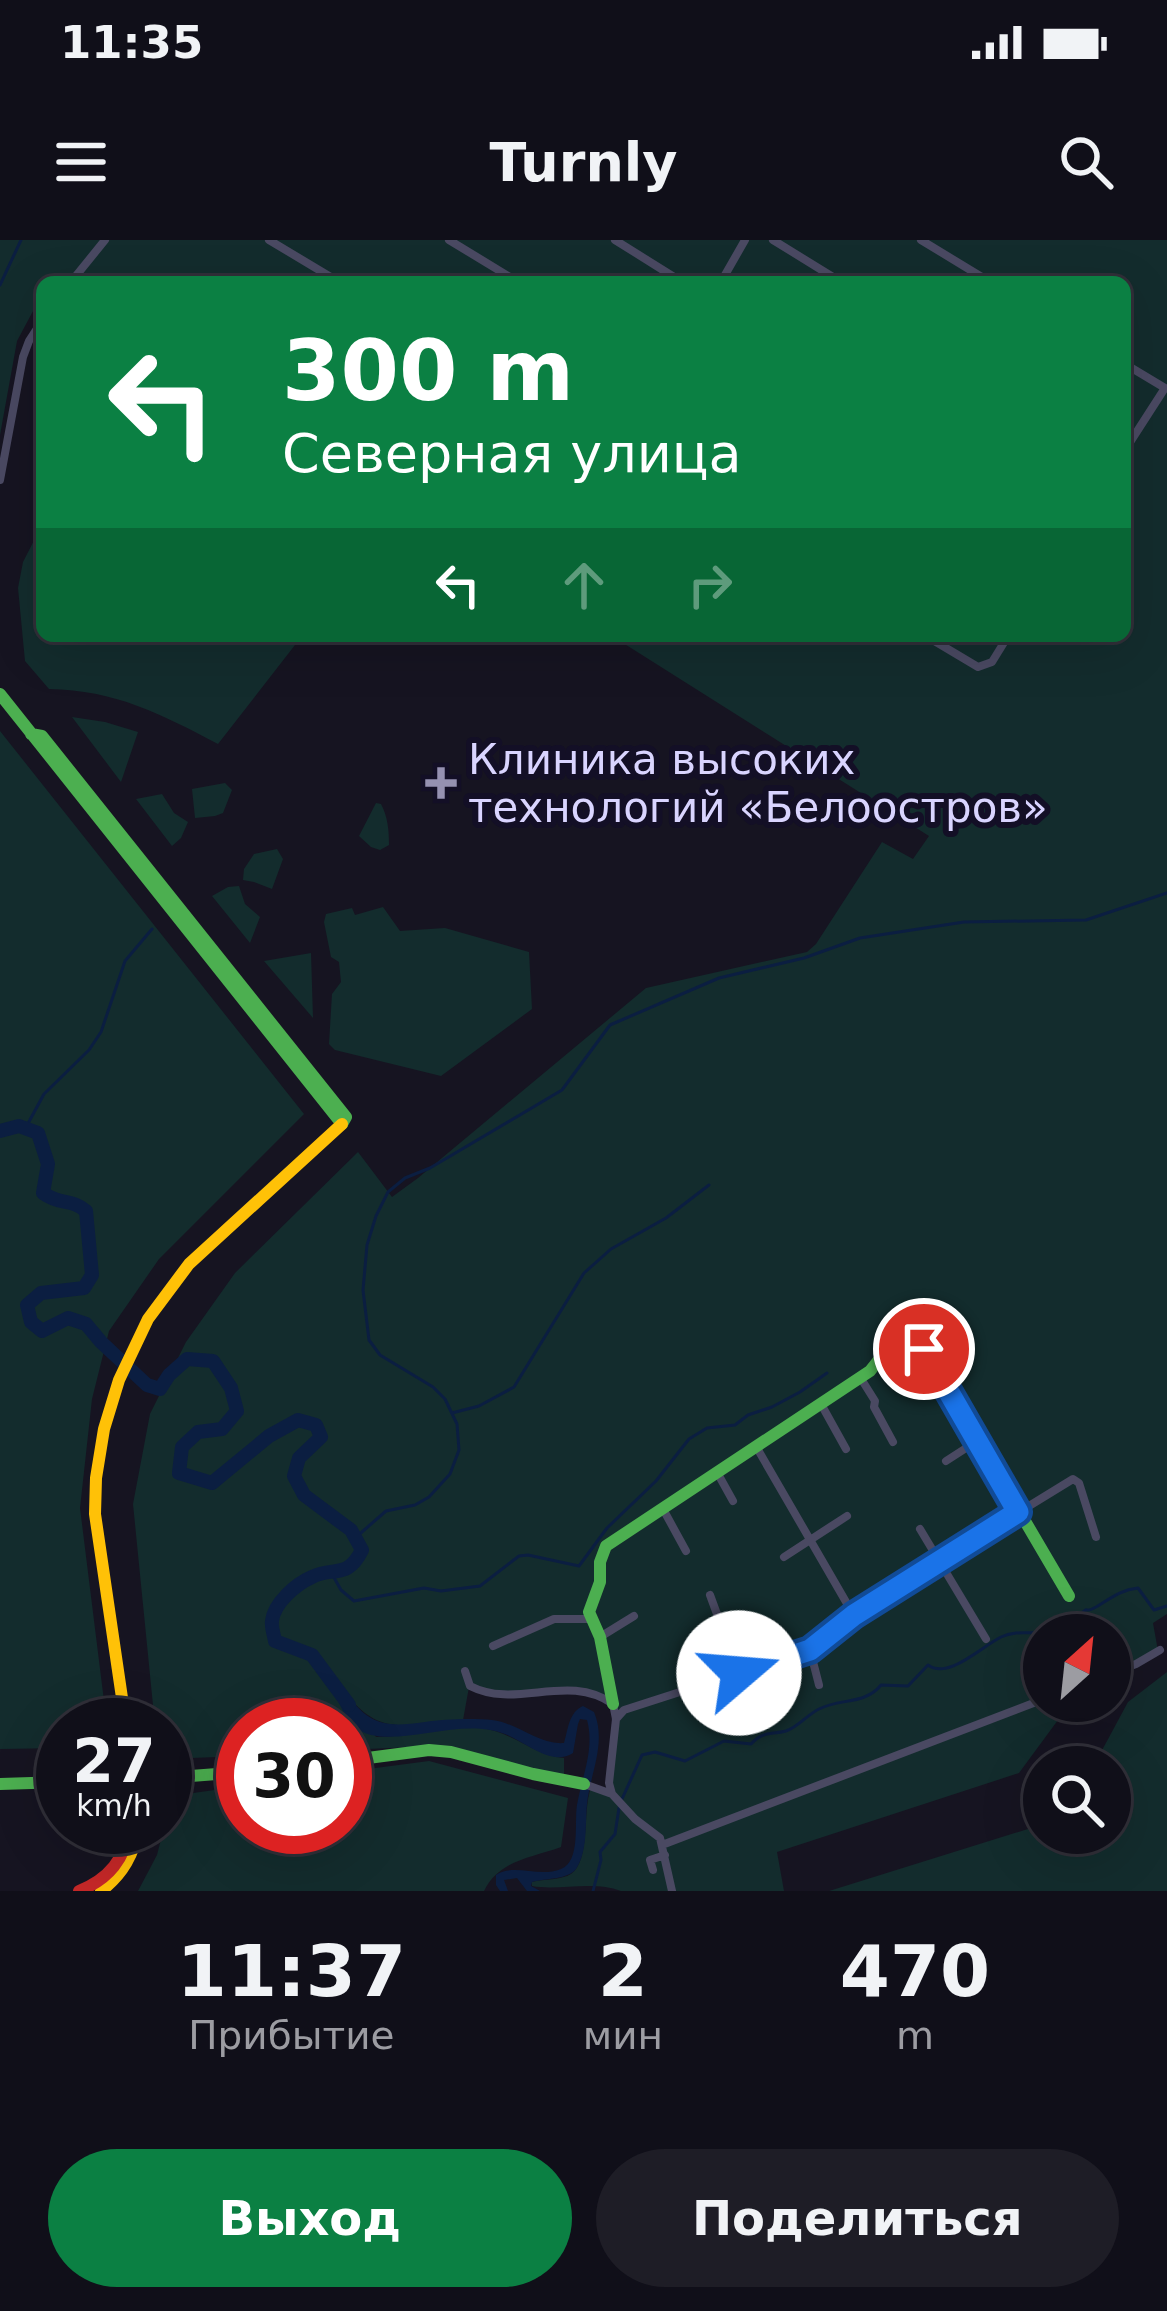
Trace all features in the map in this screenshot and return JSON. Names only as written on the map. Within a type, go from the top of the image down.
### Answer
[{"type":"street","points":[[76,276],[104,240]]},
{"type":"street","points":[[269,240],[329,276]]},
{"type":"street","points":[[448,240],[508,276]]},
{"type":"street","points":[[615,240],[672,276]]},
{"type":"street","points":[[725,276],[746,240]]},
{"type":"street","points":[[772,240],[831,276]]},
{"type":"street","points":[[921,240],[980,276]]},
{"type":"street","points":[[0,480],[23,357],[36,330]]},
{"type":"street","points":[[1131,368],[1165,388],[1131,441]]},
{"type":"street","points":[[935,642],[978,668],[992,662],[1004,642]]},
{"type":"street","points":[[946,642],[948,650]]},
{"type":"street","points":[[0,694],[31,734],[42,736],[346,1117],[189,1264],[148,1319],[119,1380],[104,1430],[95,1514],[122,1698]]},
{"type":"street","points":[[672,1891],[663,1850],[652,1830],[621,1805],[609,1784],[615,1712],[590,1605],[600,1582],[606,1546],[869,1371],[888,1349],[907,1345],[924,1349],[1069,1596]]},
{"type":"street","points":[[860,1377],[892,1442]]},
{"type":"street","points":[[821,1404],[846,1449]]},
{"type":"street","points":[[946,1461],[977,1442]]},
{"type":"street","points":[[757,1448],[854,1615]]},
{"type":"street","points":[[718,1474],[733,1501]]},
{"type":"street","points":[[615,1712],[810,1650],[854,1615],[1067,1482],[1077,1480],[1096,1537]]},
{"type":"street","points":[[663,1509],[686,1551]]},
{"type":"street","points":[[784,1557],[847,1516]]},
{"type":"street","points":[[920,1529],[986,1639]]},
{"type":"street","points":[[710,1595],[739,1673]]},
{"type":"street","points":[[599,1636],[634,1616]]},
{"type":"street","points":[[494,1646],[554,1619],[591,1619]]},
{"type":"street","points":[[810,1650],[819,1685]]},
{"type":"street","points":[[1131,1666],[1160,1650]]},
{"type":"street","points":[[465,1671],[470,1686],[486,1694],[581,1689],[599,1694],[615,1712]]},
{"type":"street","points":[[653,1870],[650,1860],[663,1850],[1023,1707]]},
{"type":"street","points":[[372,1757],[451,1752],[612,1794]]},
{"type":"street","points":[[0,1784],[36,1783]]},
{"type":"street","points":[[79,1891],[95,1885],[123,1854]]},
{"type":"street","points":[[101,1891],[126,1867],[132,1854]]},
{"type":"green space","points":[[0,240],[1167,240],[1167,1614],[1153,1623],[1158,1651],[1131,1664],[1131,1614],[1023,1614],[1023,1722],[1057,1722],[1039,1746],[1023,1746],[1019,1773],[777,1852],[784,1891],[532,1886],[532,1882],[571,1874],[584,1846],[591,1788],[611,1795],[614,1706],[599,1694],[507,1694],[469,1687],[463,1720],[398,1725],[372,1717],[372,1698],[350,1698],[344,1691],[349,1698],[216,1698],[216,1757],[192,1758],[192,1698],[152,1698],[133,1504],[150,1414],[186,1342],[235,1273],[358,1152],[392,1197],[646,988],[807,952],[882,842],[913,859],[929,836],[622,642],[1131,642],[1131,276],[36,276],[36,305],[17,341],[0,435]]},
{"type":"green space","points":[[36,537],[36,642],[295,645],[218,744],[116,699],[49,689],[25,661],[18,588],[23,562]]},
{"type":"green space","points":[[72,717],[138,732],[121,782]]},
{"type":"green space","points":[[0,731],[304,1114],[159,1259],[109,1331],[92,1399],[80,1508],[104,1698],[36,1698],[36,1748],[0,1749]]},
{"type":"green space","points":[[225,783],[232,790],[223,813],[195,818],[192,789]]},
{"type":"green space","points":[[162,794],[174,813],[188,822],[172,846],[136,799]]},
{"type":"green space","points":[[376,803],[381,804],[388,829],[389,845],[380,850],[359,836]]},
{"type":"green space","points":[[277,849],[283,859],[272,889],[243,880],[254,854]]},
{"type":"green space","points":[[239,886],[245,904],[260,917],[250,943],[212,896]]},
{"type":"green space","points":[[383,907],[400,931],[445,928],[529,952],[532,1009],[441,1076],[335,1050],[329,1044],[332,994],[341,982],[339,962],[331,957],[326,914],[352,908],[355,915]]},
{"type":"green space","points":[[311,953],[313,1018],[264,961]]},
{"type":"green space","points":[[1167,1672],[1167,1891],[829,1891],[1023,1831],[1023,1854],[1131,1854],[1131,1746],[1104,1746],[1117,1722],[1131,1722],[1131,1700]]},
{"type":"green space","points":[[482,1728],[564,1758],[564,1777],[460,1749],[372,1749],[372,1731],[376,1737]]},
{"type":"green space","points":[[429,1761],[568,1798],[561,1847],[507,1866],[484,1891],[138,1891],[157,1854],[192,1854],[192,1793],[216,1790],[216,1854],[372,1854],[372,1768]]},
{"type":"water","points":[[583,1706],[594,1712],[598,1747],[584,1846],[576,1869],[562,1877],[532,1882],[540,1891],[527,1891],[517,1878],[504,1880],[508,1891],[496,1885],[496,1875],[503,1872],[553,1871],[572,1858],[589,1752],[587,1720],[580,1719],[573,1753],[565,1757],[547,1755],[486,1729],[372,1735],[372,1718],[399,1724],[492,1720],[564,1743],[575,1712]]},
{"type":"waterway","points":[[0,285],[21,240]]},
{"type":"waterway","points":[[355,1538],[386,1511],[429,1497],[450,1474],[459,1450],[457,1424],[445,1399],[380,1355],[369,1340],[363,1290],[367,1245],[388,1192],[405,1178],[562,1090],[610,1025],[719,978],[804,958],[860,938],[964,922],[1086,920],[1167,893]]},
{"type":"waterway","points":[[25,1129],[44,1094],[101,1032],[125,961],[152,929]]},
{"type":"waterway","points":[[0,1131],[19,1126],[38,1133],[48,1164],[43,1193],[86,1211],[92,1275],[84,1288],[41,1293],[27,1305],[31,1322],[42,1331],[68,1318],[86,1324],[147,1385],[160,1389],[187,1359],[213,1361],[231,1388],[237,1411],[222,1429],[198,1432],[182,1447],[179,1473],[212,1483],[269,1436],[298,1420],[316,1425],[321,1437],[299,1458],[294,1476],[304,1495],[351,1530],[362,1550],[345,1569],[320,1574],[293,1589],[277,1608],[272,1626],[275,1641],[312,1655],[344,1698]]},
{"type":"waterway","points":[[452,1413],[479,1406],[514,1387],[584,1273],[611,1249],[666,1218],[709,1185]]},
{"type":"waterway","points":[[332,1574],[354,1601],[424,1588],[441,1591],[480,1586],[519,1556],[579,1566],[607,1528],[656,1481],[689,1439],[707,1428],[735,1425],[827,1373]]},
{"type":"waterway","points":[[622,1799],[642,1755],[655,1752],[685,1761],[724,1741],[751,1744],[763,1735],[790,1729],[827,1706],[868,1696],[881,1685],[908,1686],[928,1665],[936,1669],[955,1665],[1001,1637],[1066,1627],[1085,1610],[1126,1591],[1138,1588],[1154,1610],[1167,1606]]},
{"type":"waterway","points":[[593,1891],[600,1852],[615,1834],[619,1808]]},
{"type":"traffic: fast","points":[[0,694],[342,1124]]},
{"type":"traffic: fast","points":[[31,734],[42,736],[346,1117],[342,1124]]},
{"type":"traffic: fast","points":[[613,1704],[600,1637],[589,1612],[606,1546],[870,1371],[886,1351],[899,1346],[924,1349],[1069,1596]]},
{"type":"traffic: fast","points":[[372,1757],[451,1752],[584,1784]]},
{"type":"traffic: fast","points":[[192,1776],[216,1774]]},
{"type":"traffic: fast","points":[[0,1784],[36,1783]]},
{"type":"traffic: slow","points":[[122,1698],[95,1514],[104,1429],[119,1380],[148,1319],[189,1264],[342,1124]]},
{"type":"traffic: slow","points":[[101,1891],[116,1878],[130,1854]]},
{"type":"traffic: jam","points":[[79,1891],[114,1867],[121,1854]]},
{"type":"place","name":"Клиника высоких технологий «Белоостров»","points":[[441,783]]},
{"type":"route","points":[[739,1673],[810,1650],[854,1615],[1018,1512],[924,1349]]}]
